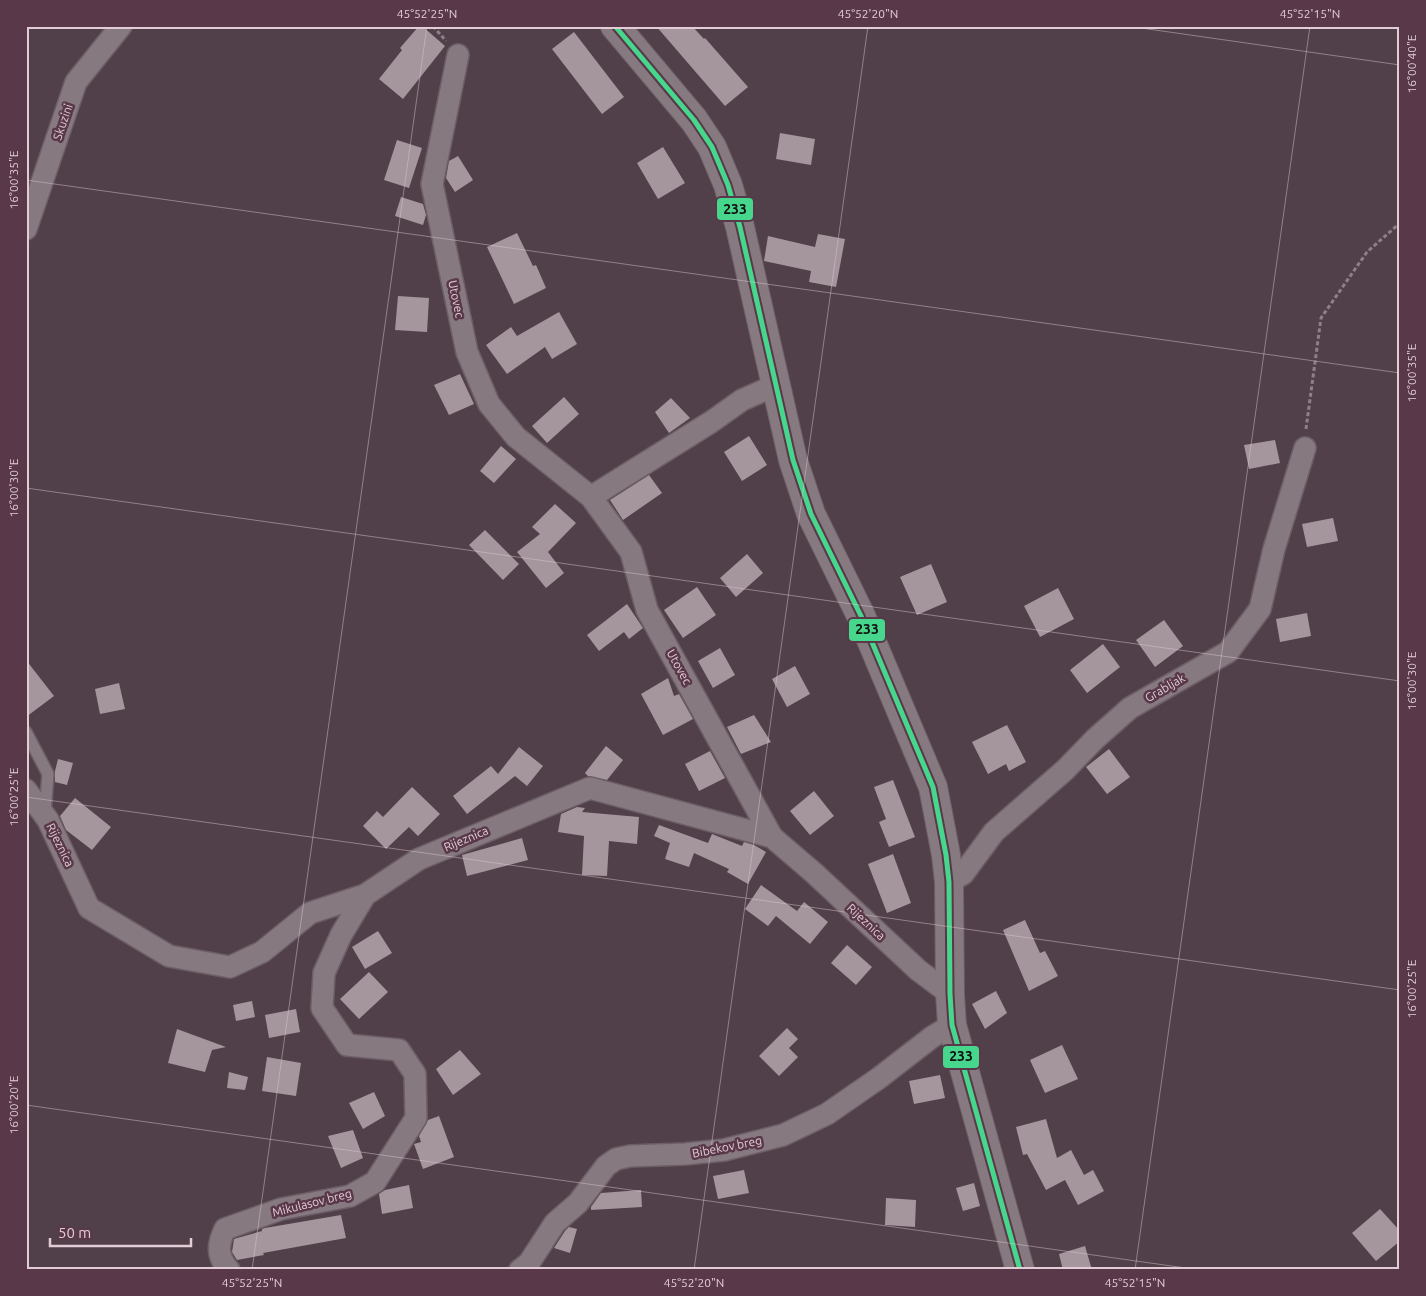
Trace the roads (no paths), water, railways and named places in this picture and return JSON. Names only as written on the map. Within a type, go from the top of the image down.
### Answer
[{"type":"main road","points":[[615,26],[694,120],[712,147],[728,185],[740,227],[793,460],[811,514],[860,616],[932,787],[946,855],[949,882],[952,1025],[1020,1270]]},
{"type":"street","name":"Skuzini","points":[[26,229],[76,82],[121,26]]},
{"type":"street","name":"Utovec","points":[[458,55],[432,184],[467,352],[489,404],[516,437],[591,497],[630,552],[647,610],[772,837]]},
{"type":"street","points":[[591,497],[711,422],[742,400],[776,386]]},
{"type":"street","name":"Grabljak","points":[[949,882],[963,874],[994,832],[1065,770],[1095,739],[1130,708],[1228,652],[1260,609],[1274,549],[1305,448]]},
{"type":"street","name":"Rijeznica","points":[[26,790],[44,815],[89,908],[169,956],[230,967],[262,952],[310,913],[365,895],[419,859],[590,788],[772,837],[814,873],[918,970],[950,994]]},
{"type":"street","name":"Mikulasov breg","points":[[228,1270],[219,1254],[220,1239],[225,1230],[280,1209],[350,1196],[375,1182],[416,1118],[415,1074],[399,1050],[347,1045],[322,1008],[324,973],[341,935],[365,895]]},
{"type":"street","name":"Bibekov breg","points":[[520,1270],[529,1263],[555,1223],[578,1203],[606,1166],[616,1159],[630,1156],[685,1154],[724,1150],[783,1135],[826,1114],[879,1078],[932,1037],[952,1025]]},
{"type":"lane","points":[[26,732],[48,774],[44,815]]}]
